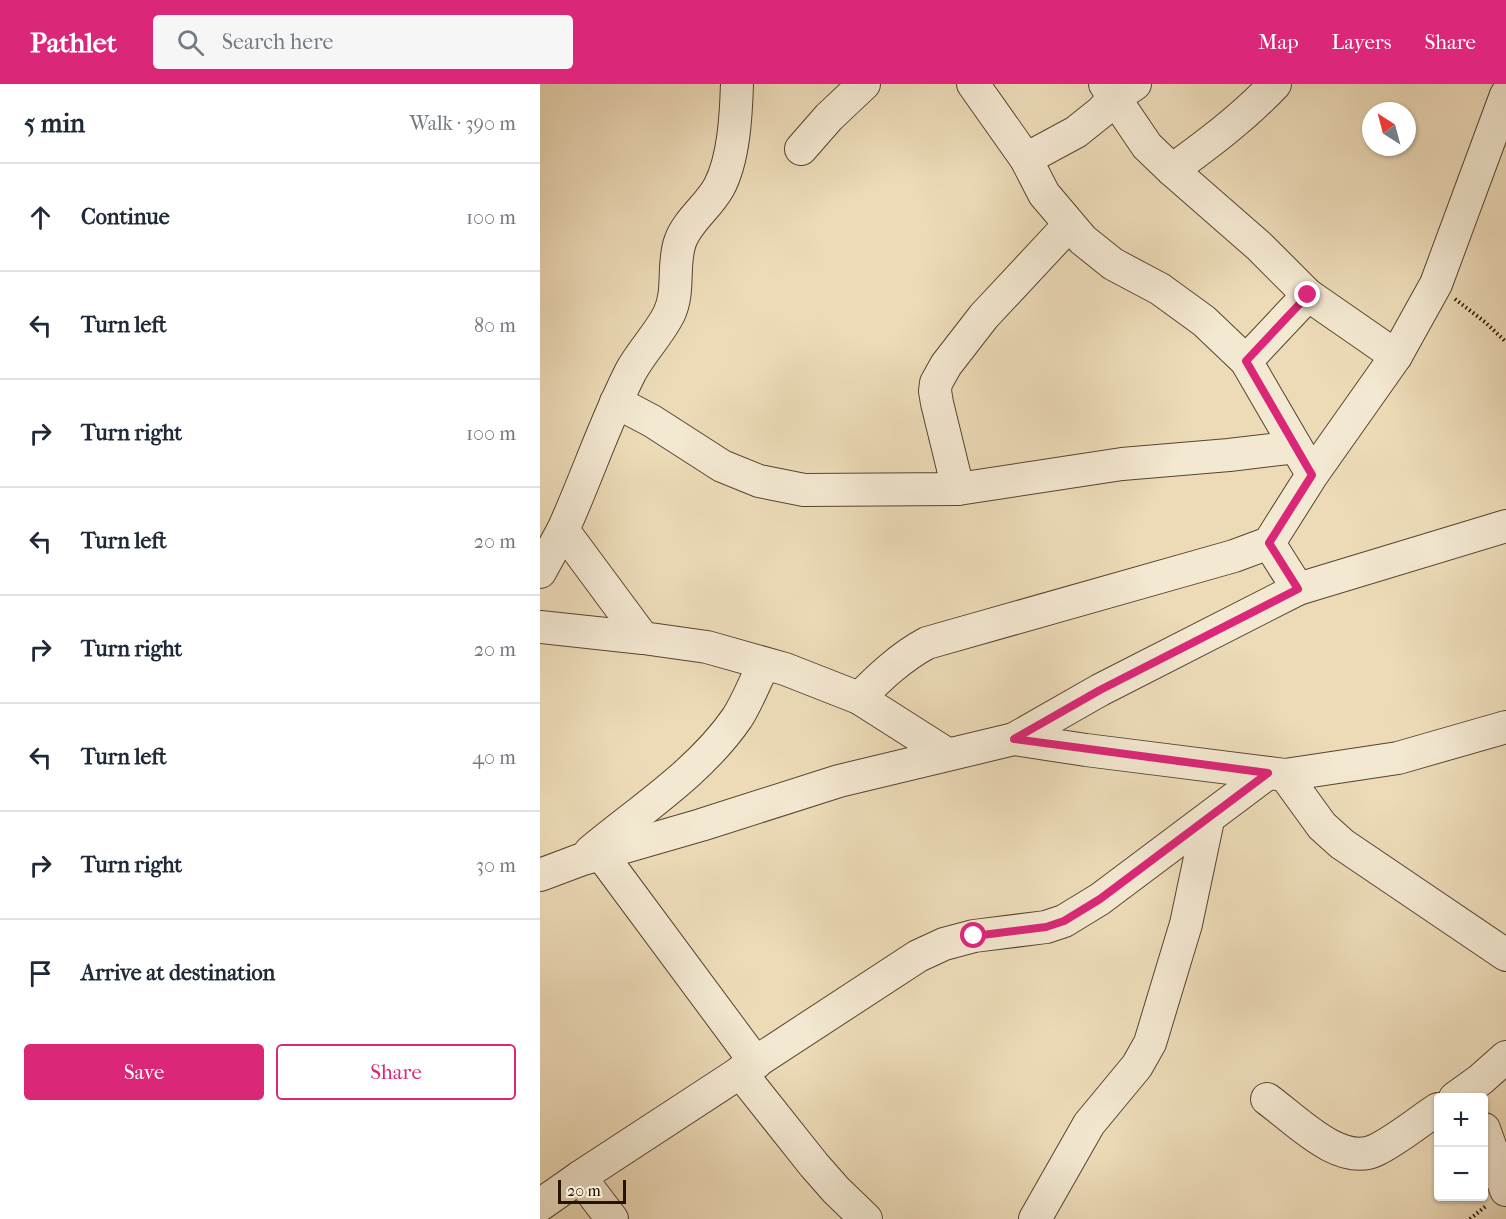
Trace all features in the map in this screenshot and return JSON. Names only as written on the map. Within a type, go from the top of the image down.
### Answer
[{"type":"street","points":[[540,572],[563,530],[616,402],[633,367],[669,313],[675,293],[677,253],[680,241],[719,188],[728,166],[737,84]]},
{"type":"street","points":[[801,149],[829,117],[864,84]]},
{"type":"street","points":[[973,84],[1026,159],[1044,194],[1083,240],[1113,264],[1160,289],[1204,321],[1246,361],[1312,475]]},
{"type":"street","points":[[1172,170],[1233,124],[1258,103],[1275,84]]},
{"type":"street","points":[[1026,159],[1076,132],[1101,112],[1118,88],[1147,146],[1259,246],[1308,295],[1396,356]]},
{"type":"street","points":[[859,698],[887,670],[927,643],[1234,556],[1269,543],[1312,475],[1396,356],[1436,284],[1496,155],[1506,95]]},
{"type":"street","points":[[958,489],[937,403],[936,383],[946,365],[984,316],[1069,225]]},
{"type":"street","points":[[1246,361],[1308,295]]},
{"type":"street","points":[[616,402],[652,421],[722,466],[759,481],[804,490],[958,489],[1122,464],[1296,447]]},
{"type":"street","points":[[540,875],[590,857],[701,825],[838,781],[1014,739],[1100,690],[1298,589],[1506,526]]},
{"type":"street","points":[[563,530],[643,638]]},
{"type":"street","points":[[1269,543],[1298,589]]},
{"type":"street","points":[[540,627],[707,647],[785,669],[859,698],[948,754]]},
{"type":"street","points":[[590,857],[682,778],[716,745],[738,716],[764,664]]},
{"type":"street","points":[[1014,739],[1277,774],[1398,758],[1506,727]]},
{"type":"street","points":[[540,1205],[580,1176],[918,957],[944,944],[974,936],[1046,927],[1064,921],[1100,899],[1208,820],[1277,774]]},
{"type":"street","points":[[1277,774],[1342,844],[1506,955]]},
{"type":"street","points":[[1035,1219],[1089,1124],[1137,1066],[1150,1043],[1186,924],[1208,820]]},
{"type":"street","points":[[590,857],[748,1068],[814,1165],[866,1219]]},
{"type":"street","points":[[1467,1093],[1506,1057]]},
{"type":"street","points":[[1267,1099],[1332,1147],[1359,1154],[1376,1150],[1434,1112]]},
{"type":"street","points":[[1488,1141],[1506,1190]]},
{"type":"street","points":[[580,1176],[612,1219]]},
{"type":"path","points":[[1436,284],[1485,322],[1506,342]]},
{"type":"route","points":[[974,936],[1046,927],[1064,921],[1100,899],[1268,773],[1014,739],[1127,675],[1223,629],[1298,589],[1269,543],[1312,475],[1246,361],[1308,295]]}]
